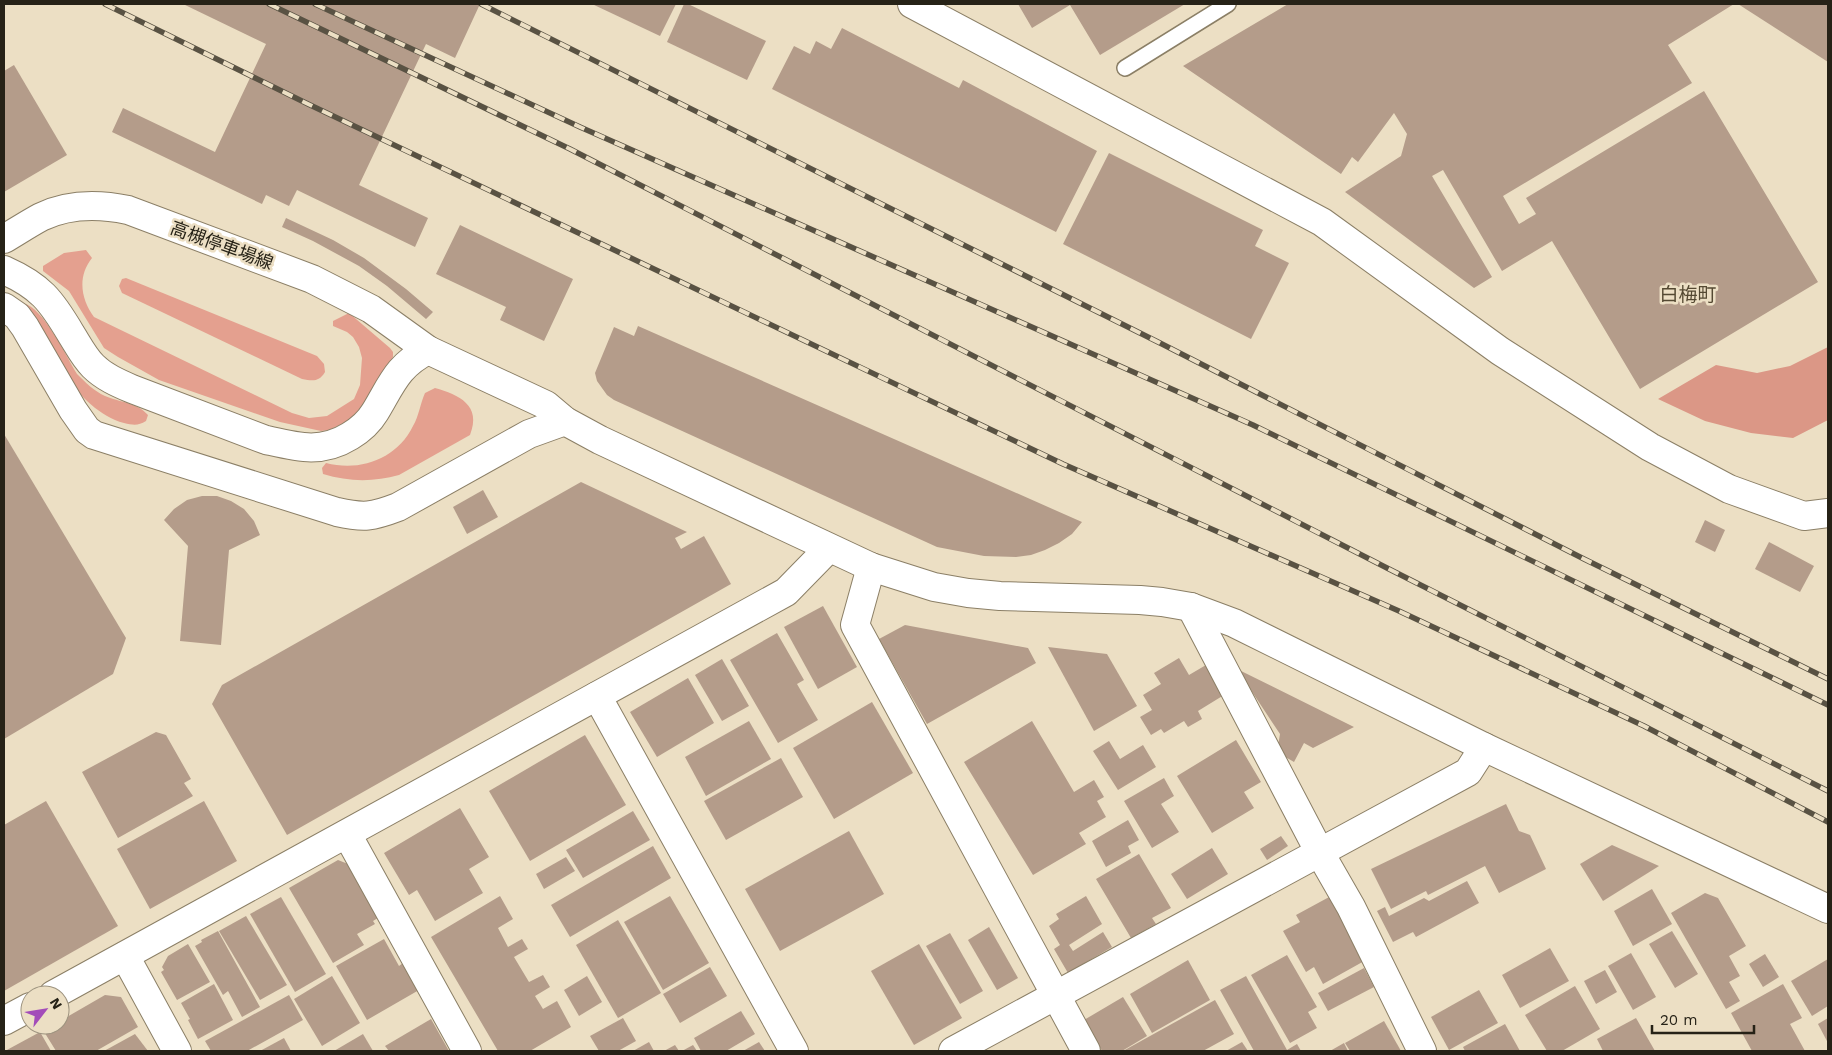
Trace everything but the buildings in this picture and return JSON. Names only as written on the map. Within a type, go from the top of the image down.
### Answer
[{"type":"street","points":[[912,4],[1322,222],[1500,351],[1650,447],[1729,489],[1804,516],[1828,513]]},
{"type":"street","name":"高槻停車場線","points":[[4,239],[41,217],[75,207],[111,206],[128,210],[312,279],[370,309],[428,350],[546,405],[564,421],[600,440],[871,567],[934,587],[968,593],[1140,600],[1191,607],[1234,623],[1484,747],[1828,909]]},
{"type":"street","points":[[4,270],[22,278],[48,298],[92,365],[111,380],[266,440],[287,444],[309,448],[326,447],[341,442],[357,432],[373,415],[398,371],[416,356],[428,350]]},
{"type":"street","points":[[4,306],[17,316],[25,327],[77,417],[87,430],[94,435],[337,512],[360,517],[373,516],[398,507],[529,434],[564,421]]},
{"type":"street","points":[[70,986],[786,592],[829,548]]},
{"type":"street","points":[[871,567],[855,625],[1086,1051]]},
{"type":"street","points":[[1191,607],[1351,907],[1422,1051]]},
{"type":"street","points":[[596,696],[794,1051]]},
{"type":"street","points":[[953,1051],[1468,772],[1484,747]]},
{"type":"street","points":[[347,834],[468,1051]]},
{"type":"street","points":[[125,956],[177,1051]]},
{"type":"street","points":[[4,1021],[20,1012]]},
{"type":"lane","points":[[1125,68],[1228,4]]},
{"type":"shaded area","points":[[86,250],[92,258],[84,273],[82,288],[86,303],[94,317],[292,413],[309,418],[327,416],[354,399],[360,385],[362,358],[359,347],[353,337],[333,326],[333,321],[349,313],[390,348],[393,352],[393,357],[361,412],[350,420],[329,430],[321,431],[280,422],[159,380],[104,348],[69,291],[43,271],[43,266],[64,253]]},
{"type":"shaded area","points":[[126,278],[317,356],[324,364],[325,372],[320,378],[315,380],[302,379],[122,293],[119,286],[122,279]]},
{"type":"shaded area","points":[[23,303],[39,314],[61,345],[77,374],[83,380],[105,396],[128,403],[144,411],[148,415],[146,421],[135,425],[124,423],[107,416],[91,405],[64,374],[52,356],[21,304]]},
{"type":"shaded area","points":[[1828,347],[1828,420],[1793,438],[1751,433],[1705,421],[1658,399],[1716,365],[1757,373],[1790,366]]},
{"type":"shaded area","points":[[435,388],[460,398],[471,409],[473,425],[470,435],[399,475],[361,480],[342,479],[323,474],[322,468],[326,463],[352,466],[364,464],[387,455],[406,437],[415,422],[425,393]]},
{"type":"railway","points":[[105,4],[308,104],[1063,464],[1399,611],[1644,726],[1828,822]]},
{"type":"railway","points":[[269,4],[570,149],[1387,568],[1828,791]]},
{"type":"railway","points":[[315,4],[580,127],[1253,425],[1828,705]]},
{"type":"railway","points":[[481,4],[1160,343],[1584,559],[1828,679]]},
{"type":"district","name":"白梅町","points":[[1688,294]]}]
